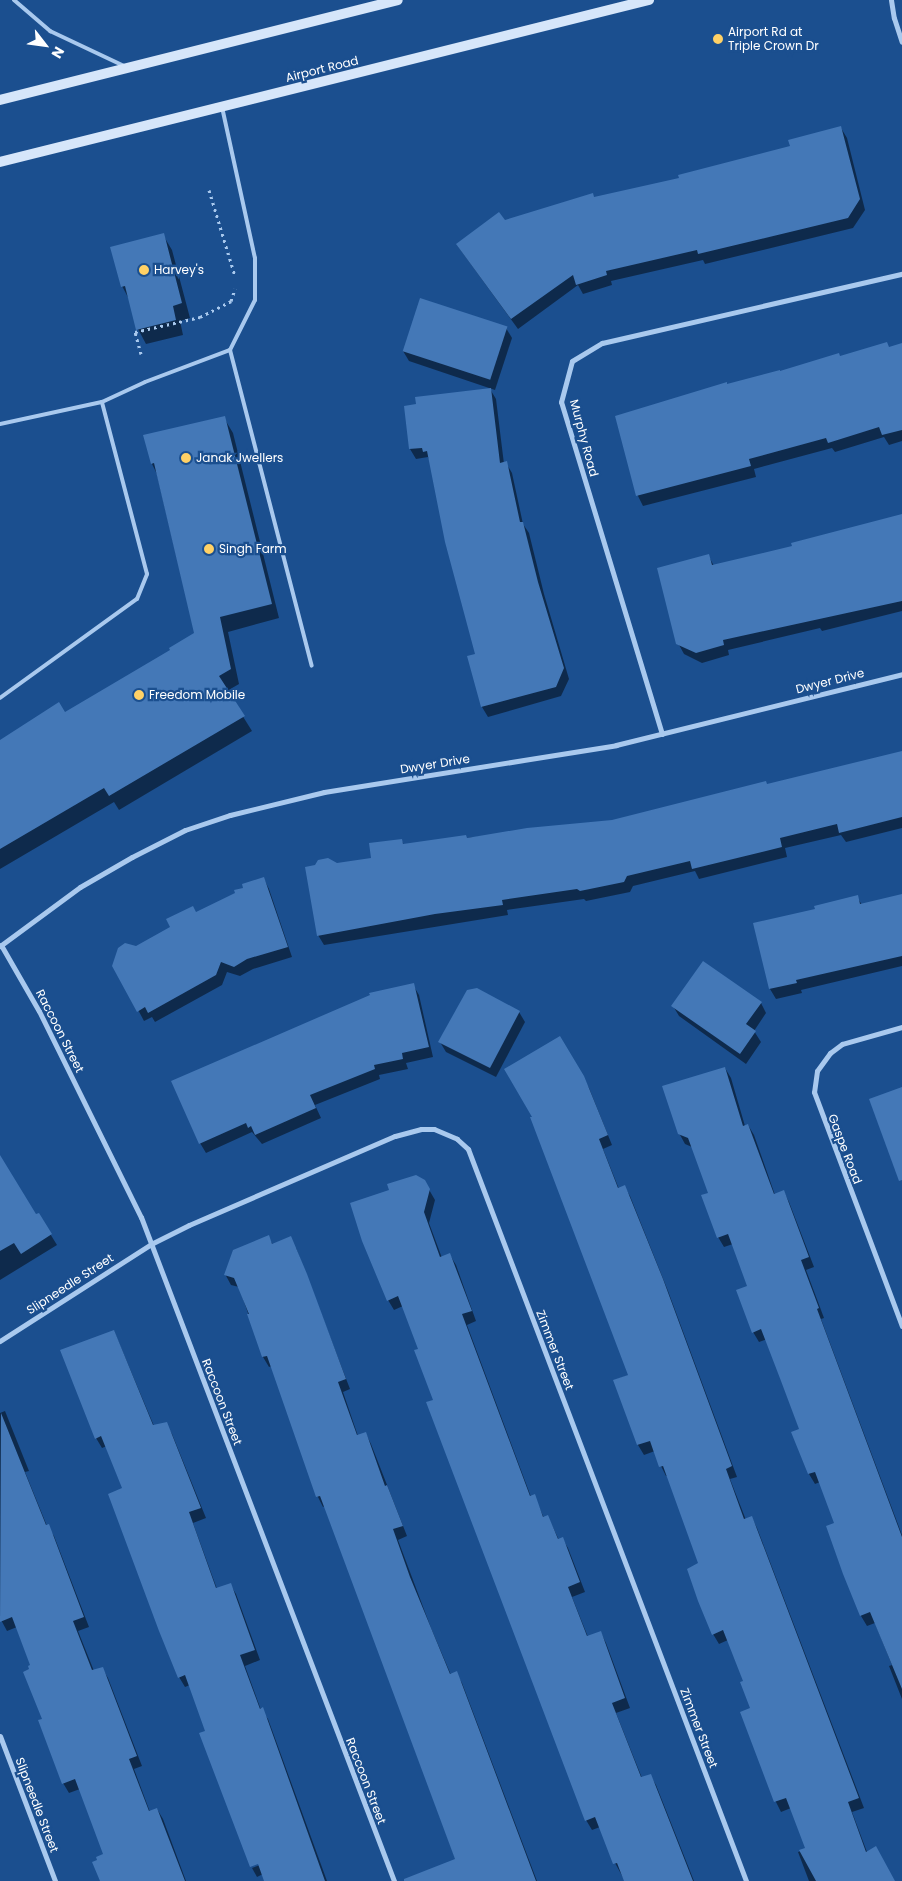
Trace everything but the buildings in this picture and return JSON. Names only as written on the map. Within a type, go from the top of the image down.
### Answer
[{"type":"main road","points":[[0,100],[398,0]]},
{"type":"main road","name":"Airport Road","points":[[0,162],[650,0]]},
{"type":"street","points":[[891,0],[902,42]]},
{"type":"street","name":"Murphy Road","points":[[662,734],[562,402],[572,361],[602,343],[902,274]]},
{"type":"street","name":"Dwyer Drive","points":[[0,945],[80,887],[132,857],[185,830],[230,815],[324,792],[616,745],[902,674]]},
{"type":"street","name":"Raccoon Street","points":[[0,945],[39,1011],[141,1216],[394,1881]]},
{"type":"street","name":"Gaspe Road","points":[[902,1027],[842,1044],[830,1053],[817,1071],[814,1092],[902,1326]]},
{"type":"street","name":"Zimmer Street","points":[[151,1244],[189,1225],[409,1131],[421,1129],[444,1132],[458,1139],[468,1149],[746,1881]]},
{"type":"street","name":"Slipneedle Street","points":[[0,1341],[151,1244]]},
{"type":"street","name":"Slipneedle Street","points":[[0,1736],[56,1881]]},
{"type":"lane","points":[[14,0],[50,30],[128,68]]},
{"type":"lane","points":[[222,108],[255,258],[255,300],[230,350],[312,666]]},
{"type":"lane","points":[[0,424],[102,402],[145,382],[230,350]]},
{"type":"lane","points":[[0,698],[137,599],[146,574],[102,402]]},
{"type":"path","points":[[141,354],[135,332],[200,317],[231,301],[238,284],[209,190]]},
{"type":"place","name":"Airport Rd at Triple Crown Dr","points":[[718,39]]},
{"type":"place","name":"Harvey's","points":[[144,270]]},
{"type":"place","name":"Janak Jwellers","points":[[186,458]]},
{"type":"place","name":"Singh Farm","points":[[209,549]]},
{"type":"place","name":"Freedom Mobile","points":[[139,695]]}]
